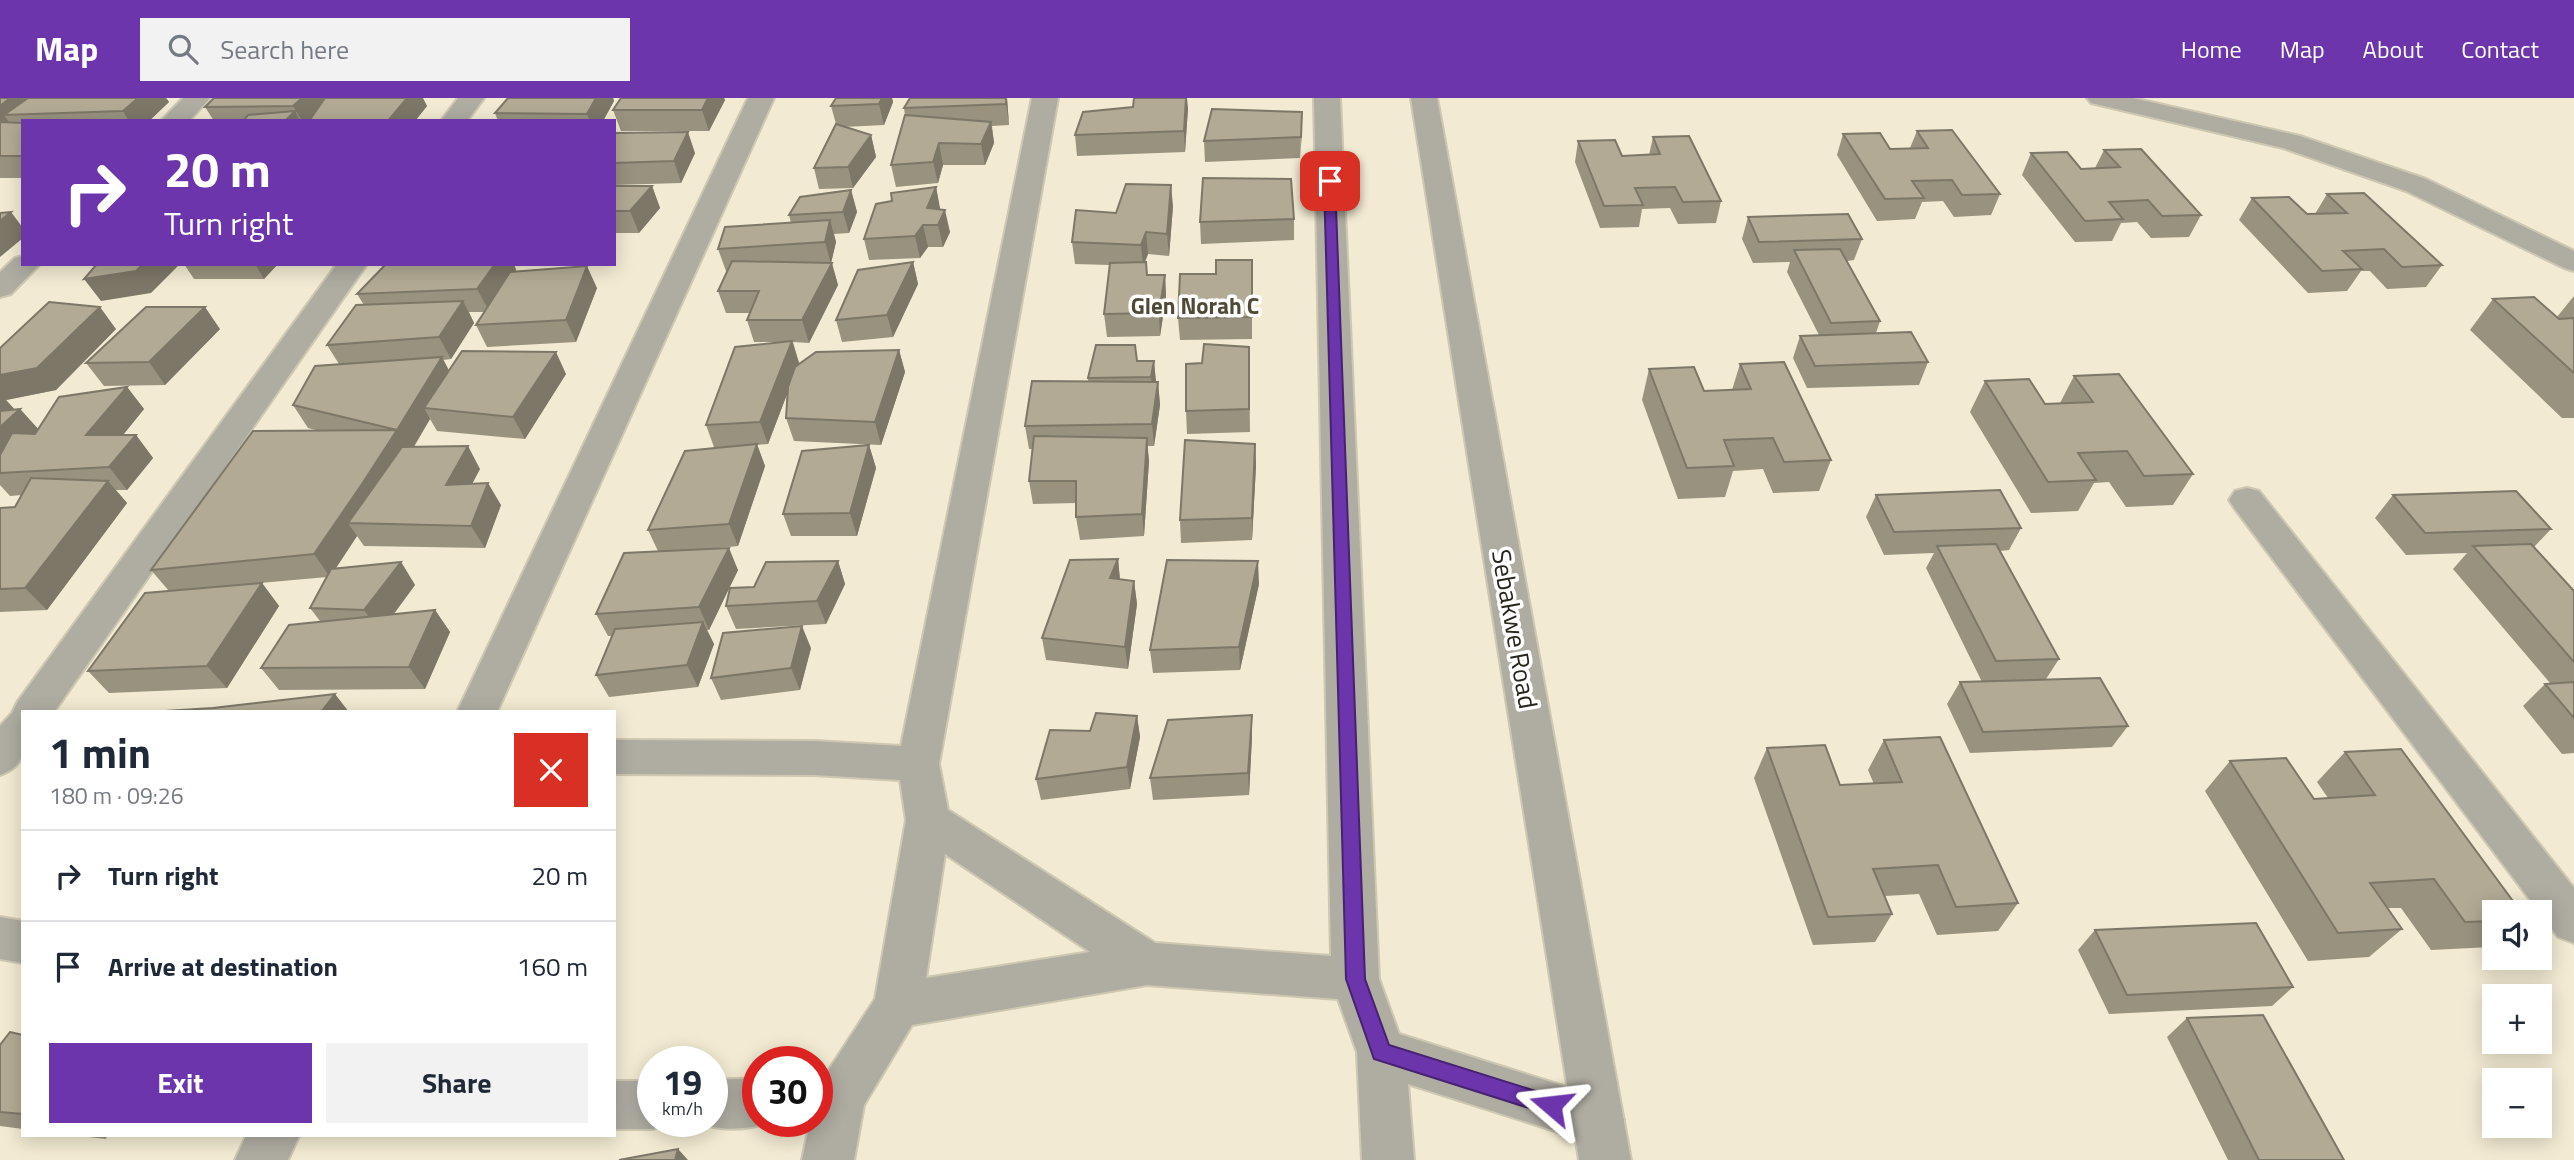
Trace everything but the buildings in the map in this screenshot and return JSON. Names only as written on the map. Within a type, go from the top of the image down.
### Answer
[{"type":"street","points":[[176,119],[197,98]]},
{"type":"street","points":[[455,119],[471,98]]},
{"type":"street","points":[[478,710],[761,98]]},
{"type":"street","points":[[833,1093],[898,1004],[928,820],[918,764],[1045,98]]},
{"type":"street","points":[[1327,98],[1355,979],[1381,1052],[1388,1160]]},
{"type":"street","name":"Sebakwe Road","points":[[1424,98],[1602,1140]]},
{"type":"street","points":[[2100,98],[2304,146],[2416,185],[2574,262]]},
{"type":"street","points":[[0,288],[23,266]]},
{"type":"street","points":[[33,710],[351,266]]},
{"type":"street","points":[[2247,500],[2574,923]]},
{"type":"street","points":[[0,758],[21,729]]},
{"type":"street","points":[[616,757],[814,758],[918,764]]},
{"type":"street","points":[[928,820],[1147,964]]},
{"type":"street","points":[[0,938],[21,942]]},
{"type":"street","points":[[898,1004],[1147,964],[1355,979]]},
{"type":"street","points":[[1381,1052],[1602,1140]]},
{"type":"street","points":[[616,1105],[637,1105]]},
{"type":"street","points":[[261,1160],[272,1137]]},
{"type":"street","points":[[828,1137],[828,1160]]},
{"type":"district","name":"Glen Norah C","points":[[1195,305]]},
{"type":"route","points":[[1330,181],[1355,979],[1381,1052],[1551,1105]]}]
